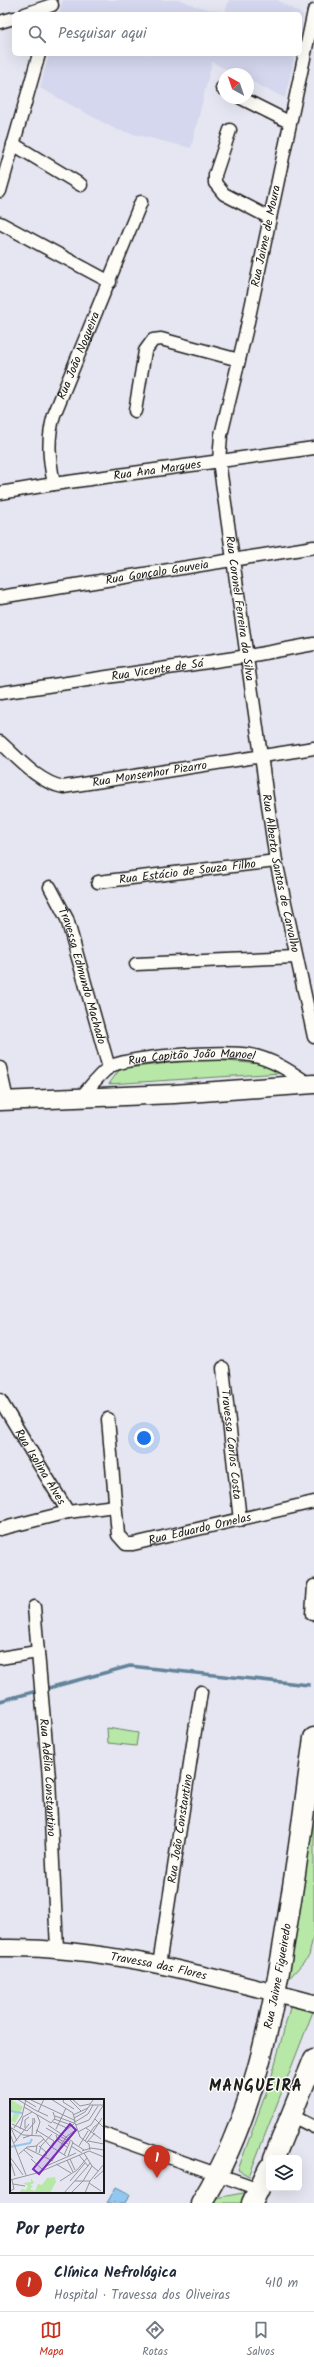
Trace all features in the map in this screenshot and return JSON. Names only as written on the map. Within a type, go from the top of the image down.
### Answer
[{"type":"main road","name":"Rua Capitão João Manoel","points":[[4,1100],[174,1094],[312,1084]]},
{"type":"main road","name":"Rua Jaime Figueiredo","points":[[201,2203],[219,2174],[251,2091],[277,1993],[302,1835],[314,1738]]},
{"type":"main road","points":[[275,2155],[314,2059]]},
{"type":"main road","points":[[255,2196],[266,2174]]},
{"type":"street","points":[[32,12],[52,6]]},
{"type":"street","name":"Rua Jaime de Moura","points":[[220,461],[222,435],[314,10]]},
{"type":"street","points":[[0,22],[12,19]]},
{"type":"street","points":[[0,191],[8,152],[37,56]]},
{"type":"street","points":[[253,104],[289,122]]},
{"type":"street","points":[[230,130],[215,175],[215,183],[224,194],[270,218]]},
{"type":"street","points":[[8,152],[81,185]]},
{"type":"street","name":"Rua João Nogueira","points":[[54,484],[48,454],[49,434],[54,414],[110,282],[141,202]]},
{"type":"street","points":[[0,224],[110,282]]},
{"type":"street","points":[[135,411],[145,351],[153,340],[161,339],[239,360]]},
{"type":"street","name":"Rua Ana Marques","points":[[0,493],[54,484],[314,448]]},
{"type":"street","name":"Rua Coronel Ferreira da Silva","points":[[220,461],[262,756]]},
{"type":"street","name":"Rua Gonçalo Gouveia","points":[[0,598],[314,547]]},
{"type":"street","name":"Rua Vicente de Sá","points":[[0,693],[248,656],[314,644]]},
{"type":"street","name":"Rua Monsenhor Pizarro","points":[[0,742],[41,778],[51,785],[63,787],[314,748]]},
{"type":"street","name":"Rua Alberto Santos de Carvalho","points":[[262,756],[276,861],[314,1037]]},
{"type":"street","name":"Rua Estácio de Souza Filho","points":[[98,882],[276,861]]},
{"type":"street","name":"Travessa Edmundo Machado","points":[[50,887],[67,919],[109,1068]]},
{"type":"street","points":[[136,964],[296,957]]},
{"type":"street","name":"Rua Capitão João Manoel","points":[[81,1097],[109,1068],[127,1062],[217,1053],[250,1055],[280,1065],[312,1084]]},
{"type":"street","points":[[0,1068],[4,1100]]},
{"type":"street","name":"Travessa Carlos Costa","points":[[223,1368],[240,1520]]},
{"type":"street","name":"Rua Isolina Alves","points":[[0,1400],[68,1512]]},
{"type":"street","points":[[0,1529],[68,1512],[115,1506],[108,1419]]},
{"type":"street","name":"Rua Eduardo Ornelas","points":[[115,1506],[118,1535],[126,1544],[133,1544],[314,1502]]},
{"type":"street","points":[[312,1614],[314,1586]]},
{"type":"street","name":"Rua Adélia Constantino","points":[[34,1606],[49,1778],[57,1949]]},
{"type":"street","points":[[0,1658],[37,1652]]},
{"type":"street","name":"Rua João Constantino","points":[[159,1965],[201,1692]]},
{"type":"street","name":"Travessa das Flores","points":[[0,1948],[57,1949],[159,1965],[314,2003]]},
{"type":"street","points":[[292,2116],[314,2127]]},
{"type":"street","points":[[104,2134],[219,2174],[255,2196]]},
{"type":"shaded area","points":[[63,0],[181,0],[195,6],[225,12],[60,12]]},
{"type":"shaded area","points":[[229,0],[277,0],[298,12],[225,12]]},
{"type":"shaded area","points":[[48,56],[295,56],[285,98],[254,83],[254,68],[224,68],[212,62],[191,148],[117,130],[40,88]]},
{"type":"green space","points":[[202,1059],[261,1064],[281,1073],[109,1084],[120,1069]]},
{"type":"green space","points":[[107,1728],[138,1733],[136,1746],[108,1743]]},
{"type":"green space","points":[[314,1808],[314,1932],[309,1956],[286,1982]]},
{"type":"green space","points":[[292,2000],[314,2009],[249,2176],[238,2170],[271,2079]]},
{"type":"green space","points":[[249,2192],[241,2203],[212,2203],[215,2198]]},
{"type":"water","points":[[116,2187],[130,2194],[126,2203],[107,2203]]},
{"type":"waterway","points":[[0,1701],[130,1666],[309,1685]]},
{"type":"place","name":"Clínica Nefrológica","points":[[157,2178]]},
{"type":"district","name":"MANGUEIRA","points":[[256,2086]]}]
